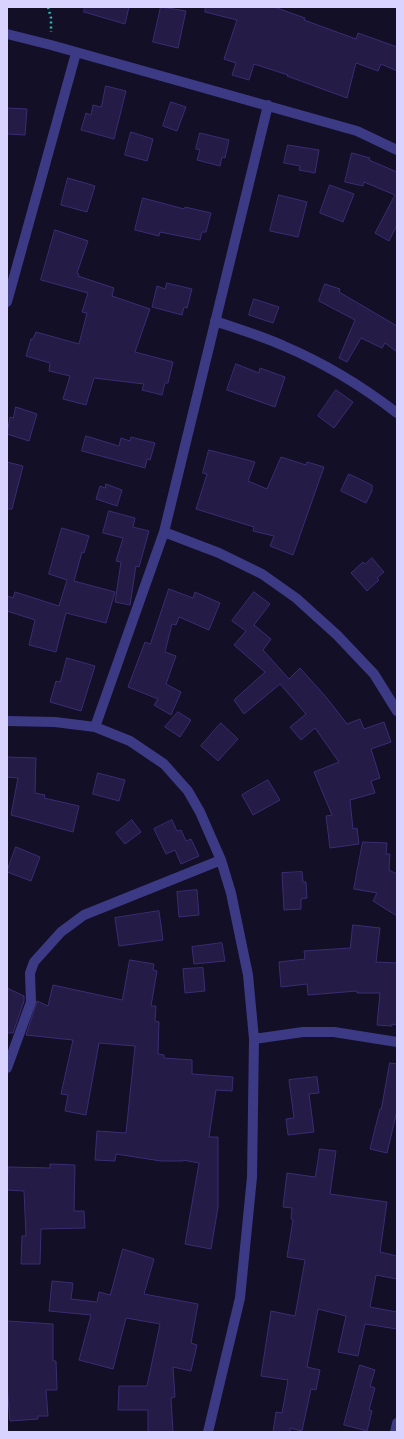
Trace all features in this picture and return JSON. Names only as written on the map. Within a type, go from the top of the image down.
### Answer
[{"type":"street","points":[[7,34],[268,105],[357,131],[397,150]]},
{"type":"street","points":[[7,302],[76,53]]},
{"type":"street","points":[[95,727],[164,532],[268,105]]},
{"type":"street","points":[[215,321],[284,346],[325,366],[359,386],[397,413]]},
{"type":"street","points":[[164,532],[219,553],[255,571],[296,598],[337,635],[374,674],[397,711]]},
{"type":"street","points":[[7,721],[55,722],[95,727],[130,741],[164,764],[188,791],[200,812],[221,860],[234,907],[248,975],[254,1039],[252,1177],[240,1298],[208,1432]]},
{"type":"street","points":[[7,1068],[31,1002],[30,973],[34,962],[61,932],[84,915],[221,860]]},
{"type":"street","points":[[254,1039],[302,1032],[334,1032],[397,1042]]},
{"type":"street","points":[[395,1432],[397,1423]]},
{"type":"path","points":[[48,7],[51,18],[51,45]]},
{"type":"building","points":[[85,7],[129,7],[125,24],[84,12]]},
{"type":"building","points":[[161,7],[186,11],[178,48],[153,42]]},
{"type":"building","points":[[206,7],[274,7],[305,18],[304,20],[356,39],[358,33],[397,47],[397,71],[381,64],[378,71],[356,63],[347,98],[287,76],[288,75],[254,64],[249,80],[232,75],[236,63],[224,59],[237,20],[205,12]]},
{"type":"building","points":[[106,86],[126,91],[114,139],[81,130],[86,113],[91,115],[93,105],[101,107]]},
{"type":"building","points":[[171,102],[186,107],[177,131],[163,126]]},
{"type":"building","points":[[7,108],[27,109],[25,135],[7,134]]},
{"type":"building","points":[[131,132],[153,139],[147,161],[125,155]]},
{"type":"building","points":[[200,133],[229,140],[225,158],[222,157],[220,166],[197,160],[200,150],[196,149]]},
{"type":"building","points":[[288,145],[319,150],[315,173],[299,170],[300,166],[284,163]]},
{"type":"building","points":[[352,153],[370,158],[369,160],[397,172],[397,225],[389,241],[375,233],[395,195],[364,182],[363,186],[345,182]]},
{"type":"building","points":[[68,178],[95,186],[87,212],[61,205]]},
{"type":"building","points":[[330,185],[354,194],[343,222],[320,213]]},
{"type":"building","points":[[279,195],[307,202],[298,237],[270,231]]},
{"type":"building","points":[[143,198],[184,209],[185,207],[211,213],[206,232],[202,232],[200,240],[160,232],[159,236],[135,230]]},
{"type":"building","points":[[55,230],[88,241],[77,273],[79,274],[78,276],[114,288],[112,296],[150,309],[135,352],[173,362],[168,383],[165,383],[162,395],[142,390],[144,384],[94,378],[86,405],[63,399],[70,376],[49,371],[50,363],[26,356],[31,339],[33,339],[36,332],[79,344],[87,313],[82,312],[88,293],[41,280]]},
{"type":"building","points":[[167,283],[192,289],[187,308],[184,307],[182,315],[152,307],[157,286],[165,289]]},
{"type":"building","points":[[325,284],[340,289],[339,292],[397,326],[397,352],[385,343],[382,348],[361,338],[347,362],[339,358],[355,320],[319,301]]},
{"type":"building","points":[[254,299],[279,307],[273,323],[249,315]]},
{"type":"building","points":[[236,364],[259,373],[260,368],[285,377],[275,407],[227,390]]},
{"type":"building","points":[[336,390],[353,402],[334,428],[318,416]]},
{"type":"building","points":[[16,407],[37,414],[29,441],[7,434],[10,417],[13,418]]},
{"type":"building","points":[[86,436],[119,446],[121,438],[130,441],[131,437],[155,443],[150,460],[147,459],[145,468],[82,451]]},
{"type":"building","points":[[209,450],[255,462],[248,481],[267,489],[281,457],[306,465],[307,462],[324,467],[293,555],[270,546],[274,536],[253,531],[254,527],[196,509],[207,474],[203,473]]},
{"type":"building","points":[[7,462],[23,466],[12,509],[7,509]]},
{"type":"building","points":[[349,474],[372,485],[372,491],[366,503],[341,491]]},
{"type":"building","points":[[106,484],[122,490],[117,506],[96,499],[100,486],[105,488]]},
{"type":"building","points":[[109,511],[135,518],[133,527],[149,531],[139,567],[136,566],[130,605],[115,602],[121,562],[116,561],[123,538],[103,533]]},
{"type":"building","points":[[62,528],[89,536],[84,553],[82,552],[74,581],[115,592],[106,623],[66,613],[56,652],[29,645],[35,620],[7,611],[7,596],[13,598],[15,592],[59,606],[67,580],[49,574]]},
{"type":"building","points":[[372,558],[384,572],[377,578],[379,580],[367,591],[351,573],[363,562],[365,564]]},
{"type":"building","points":[[169,589],[193,598],[195,592],[220,603],[209,630],[179,617],[176,625],[172,624],[165,652],[176,656],[166,684],[181,692],[171,715],[154,705],[158,699],[128,687],[145,642],[150,644]]},
{"type":"building","points":[[254,592],[270,604],[254,625],[271,639],[263,650],[289,679],[300,668],[326,697],[347,724],[360,719],[364,729],[384,722],[391,742],[371,749],[380,778],[371,781],[375,793],[350,800],[353,829],[357,828],[359,844],[330,848],[326,816],[332,815],[314,772],[339,762],[315,728],[301,740],[290,727],[306,714],[280,684],[244,714],[234,700],[265,672],[234,645],[246,631],[232,621]]},
{"type":"building","points":[[67,658],[95,666],[81,711],[50,702],[56,681],[60,682]]},
{"type":"building","points":[[178,712],[191,720],[180,737],[165,727]]},
{"type":"building","points":[[221,723],[238,739],[218,761],[201,746]]},
{"type":"building","points":[[8,757],[36,758],[35,793],[45,795],[44,798],[79,806],[73,832],[11,815],[18,778],[7,777]]},
{"type":"building","points":[[98,773],[125,780],[119,801],[93,794]]},
{"type":"building","points":[[268,780],[280,800],[253,815],[242,795]]},
{"type":"building","points":[[132,820],[141,832],[125,844],[116,833]]},
{"type":"building","points":[[172,820],[177,831],[181,830],[186,841],[191,839],[199,856],[181,864],[175,850],[166,854],[154,829]]},
{"type":"building","points":[[363,842],[387,843],[386,854],[390,854],[389,870],[397,874],[397,916],[373,901],[377,893],[354,889]]},
{"type":"building","points":[[16,847],[40,857],[31,881],[7,872]]},
{"type":"building","points":[[302,872],[303,882],[306,882],[307,898],[301,899],[301,909],[284,910],[282,873]]},
{"type":"building","points":[[197,890],[199,915],[179,917],[177,892]]},
{"type":"building","points":[[159,911],[163,940],[119,946],[115,918]]},
{"type":"building","points":[[353,925],[380,928],[376,962],[397,963],[397,1025],[377,1025],[380,993],[357,993],[357,991],[308,995],[307,984],[281,987],[279,962],[305,959],[304,951],[350,948]]},
{"type":"building","points":[[222,943],[225,961],[194,964],[192,947]]},
{"type":"building","points":[[130,960],[154,964],[153,970],[157,971],[151,1006],[156,1006],[155,1021],[159,1022],[158,1054],[164,1055],[164,1058],[192,1060],[192,1074],[233,1077],[232,1091],[216,1090],[209,1137],[218,1137],[218,1207],[211,1249],[185,1244],[199,1163],[183,1160],[161,1161],[116,1154],[115,1161],[95,1160],[97,1131],[126,1133],[135,1046],[99,1043],[86,1115],[65,1111],[68,1095],[61,1094],[73,1040],[26,1035],[37,1001],[48,1006],[53,985],[122,1000]]},
{"type":"building","points":[[203,968],[205,991],[185,993],[183,969]]},
{"type":"building","points":[[7,988],[24,996],[24,1001],[13,1033],[7,1033]]},
{"type":"building","points":[[390,1063],[397,1064],[397,1111],[387,1153],[370,1149],[381,1109]]},
{"type":"building","points":[[317,1077],[319,1093],[309,1094],[314,1132],[288,1135],[286,1119],[294,1118],[289,1080]]},
{"type":"building","points":[[320,1149],[336,1151],[330,1194],[387,1202],[380,1252],[397,1256],[397,1279],[376,1275],[370,1307],[397,1312],[397,1329],[365,1324],[358,1356],[338,1352],[346,1316],[318,1309],[307,1367],[320,1370],[316,1390],[311,1389],[302,1431],[290,1428],[290,1432],[273,1432],[276,1412],[282,1413],[288,1380],[261,1376],[271,1311],[295,1316],[305,1260],[287,1257],[293,1220],[291,1219],[292,1208],[283,1207],[287,1173],[315,1177]]},
{"type":"building","points":[[50,1164],[75,1165],[74,1211],[84,1211],[85,1228],[41,1229],[40,1264],[21,1264],[22,1236],[26,1236],[24,1191],[7,1190],[8,1167],[50,1168]]},
{"type":"building","points":[[123,1249],[154,1259],[144,1294],[198,1304],[191,1343],[197,1345],[191,1371],[173,1367],[175,1397],[171,1398],[173,1432],[148,1432],[148,1410],[118,1410],[119,1386],[147,1386],[160,1324],[126,1318],[113,1369],[79,1360],[91,1315],[49,1311],[52,1281],[73,1283],[71,1299],[97,1302],[99,1292],[110,1295]]},
{"type":"building","points":[[7,1321],[53,1324],[53,1361],[56,1361],[57,1390],[46,1390],[48,1416],[38,1416],[38,1419],[10,1421],[7,1385]]},
{"type":"building","points":[[360,1365],[375,1370],[370,1386],[375,1388],[369,1410],[372,1411],[367,1431],[344,1425]]}]
